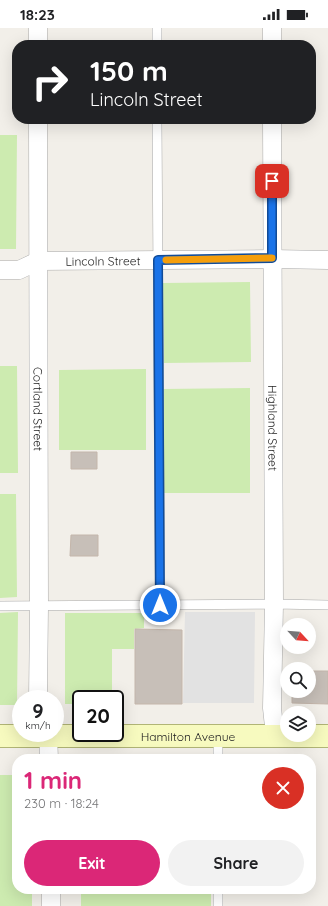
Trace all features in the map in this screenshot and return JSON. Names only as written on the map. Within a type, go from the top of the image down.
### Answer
[{"type":"main road","name":"Hamilton Avenue","points":[[64,734],[328,736]]},
{"type":"main road","name":"Hamilton Avenue","points":[[0,736],[12,736]]},
{"type":"street","points":[[38,28],[38,40]]},
{"type":"street","points":[[272,28],[272,40]]},
{"type":"street","name":"Cortland Street","points":[[38,124],[38,690]]},
{"type":"street","name":"Highland Street","points":[[272,124],[274,604],[272,708],[275,736]]},
{"type":"street","name":"Lincoln Street","points":[[0,270],[19,270],[38,261],[272,258],[328,260]]},
{"type":"street","points":[[48,742],[49,754]]},
{"type":"street","points":[[50,894],[51,906]]},
{"type":"lane","points":[[157,28],[157,40]]},
{"type":"lane","points":[[158,124],[160,605]]},
{"type":"lane","points":[[0,606],[328,605]]},
{"type":"lane","points":[[218,736],[218,754]]},
{"type":"lane","points":[[218,894],[218,906]]},
{"type":"green space","points":[[0,135],[17,135],[16,249],[0,249]]},
{"type":"green space","points":[[250,282],[251,362],[164,363],[163,283]]},
{"type":"green space","points":[[0,366],[17,366],[18,473],[0,473]]},
{"type":"green space","points":[[146,369],[146,450],[59,450],[59,370]]},
{"type":"green space","points":[[250,388],[250,493],[163,493],[163,389]]},
{"type":"green space","points":[[0,494],[16,494],[17,597],[0,598]]},
{"type":"green space","points":[[18,612],[17,690],[12,690],[12,705],[0,705],[0,613]]},
{"type":"green space","points":[[65,613],[144,613],[144,628],[134,629],[134,649],[112,649],[112,690],[72,690],[72,704],[65,704]]},
{"type":"green space","points":[[0,775],[12,775],[12,894],[32,894],[32,906],[0,906]]},
{"type":"green space","points":[[81,894],[211,894],[211,906],[81,906]]},
{"type":"shaded area","points":[[185,612],[255,612],[254,703],[183,703]]},
{"type":"building","points":[[71,452],[97,452],[97,469],[71,469]]},
{"type":"building","points":[[71,535],[98,535],[98,556],[70,556]]},
{"type":"building","points":[[135,629],[182,630],[182,704],[135,704]]},
{"type":"building","points":[[316,671],[328,671],[328,704],[292,703],[292,698],[316,698]]},
{"type":"slow traffic","points":[[166,260],[272,258]]},
{"type":"route","points":[[160,605],[158,260],[272,258],[272,181]]}]
